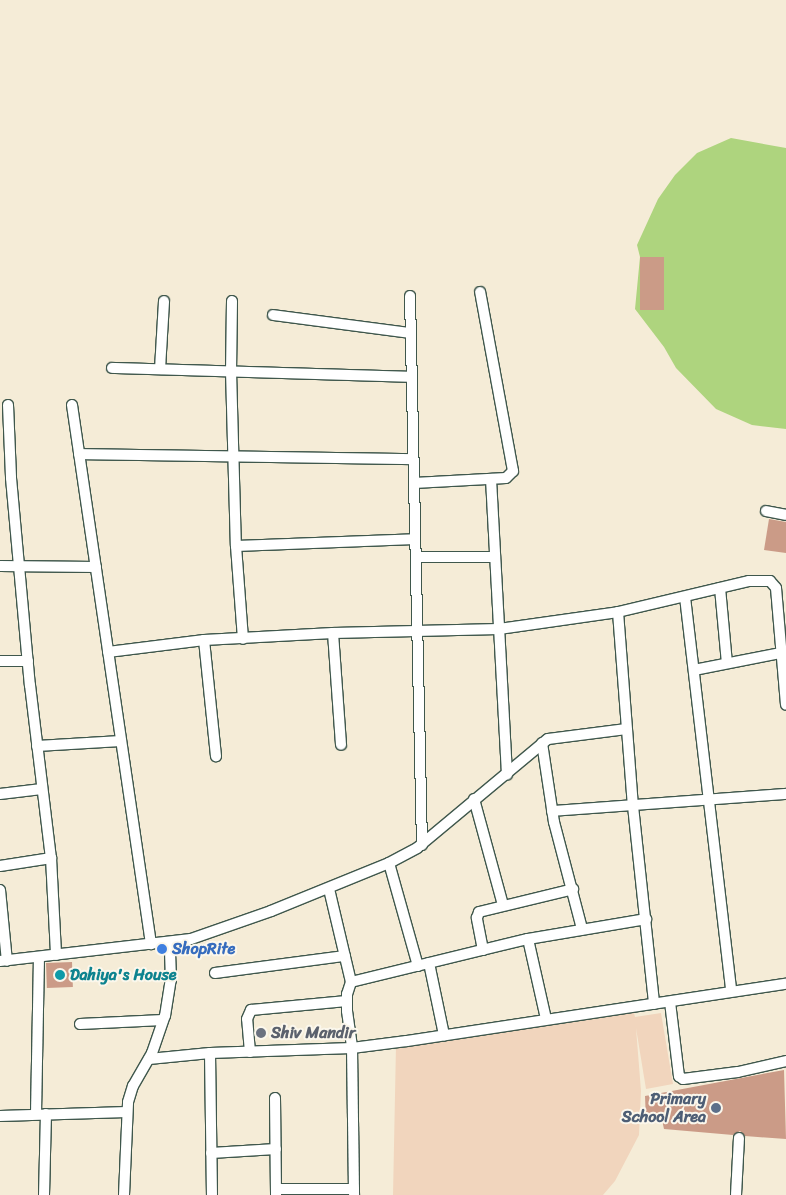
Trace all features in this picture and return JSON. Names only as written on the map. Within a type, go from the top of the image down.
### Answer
[{"type":"street","points":[[414,483],[491,479],[510,476],[513,465],[480,292]]},
{"type":"street","points":[[410,296],[422,844]]},
{"type":"street","points":[[160,369],[164,301]]},
{"type":"street","points":[[232,301],[233,456],[242,639]]},
{"type":"street","points":[[273,315],[410,333]]},
{"type":"street","points":[[112,368],[411,377]]},
{"type":"street","points":[[8,405],[5,478],[18,566],[51,858],[56,955]]},
{"type":"street","points":[[72,405],[151,944]]},
{"type":"street","points":[[79,454],[413,459]]},
{"type":"street","points":[[491,479],[507,774]]},
{"type":"street","points":[[766,511],[786,515]]},
{"type":"street","points":[[236,546],[415,539]]},
{"type":"street","points":[[416,557],[495,557]]},
{"type":"street","points":[[0,566],[96,567]]},
{"type":"street","points":[[108,652],[204,640],[499,629],[618,612],[749,581],[770,581],[775,584],[784,652],[786,705]]},
{"type":"street","points":[[720,588],[727,663]]},
{"type":"street","points":[[685,597],[731,991]]},
{"type":"street","points":[[618,612],[633,806],[654,1004]]},
{"type":"street","points":[[333,634],[341,745]]},
{"type":"street","points":[[204,640],[216,756]]},
{"type":"street","points":[[694,670],[784,652]]},
{"type":"street","points":[[0,661],[28,661]]},
{"type":"street","points":[[0,890],[4,961],[170,942],[206,935],[329,889],[389,863],[422,844],[542,743],[556,736],[626,729]]},
{"type":"street","points":[[37,746],[121,741]]},
{"type":"street","points":[[542,743],[552,812],[582,929]]},
{"type":"street","points":[[0,794],[42,789]]},
{"type":"street","points":[[552,812],[786,794]]},
{"type":"street","points":[[474,799],[503,905]]},
{"type":"street","points":[[0,866],[51,858]]},
{"type":"street","points":[[389,863],[418,966]]},
{"type":"street","points":[[275,1098],[276,1192],[354,1192],[352,1048],[347,1001],[351,982],[329,889]]},
{"type":"street","points":[[483,950],[477,914],[483,910],[573,889]]},
{"type":"street","points":[[351,982],[528,939],[646,919]]},
{"type":"street","points":[[528,939],[546,1019]]},
{"type":"street","points":[[124,1195],[127,1112],[133,1086],[149,1058],[163,1020],[171,980],[170,942]]},
{"type":"street","points":[[215,973],[345,956]]},
{"type":"street","points":[[39,957],[44,1195]]},
{"type":"street","points":[[429,963],[444,1035]]},
{"type":"street","points":[[149,1058],[210,1053],[352,1048],[786,984]]},
{"type":"street","points":[[250,1052],[247,1019],[251,1010],[347,1001]]},
{"type":"street","points":[[670,1002],[680,1076],[683,1079],[738,1072],[786,1062]]},
{"type":"street","points":[[80,1024],[163,1020]]},
{"type":"street","points":[[210,1053],[212,1195]]},
{"type":"street","points":[[0,1116],[41,1113],[127,1112]]},
{"type":"street","points":[[736,1195],[739,1138]]},
{"type":"street","points":[[211,1153],[276,1149]]},
{"type":"shaded area","points":[[634,1013],[635,1017],[661,1013],[673,1084],[646,1089],[636,1028],[641,1091],[639,1135],[615,1181],[603,1195],[393,1195],[396,1045],[435,1037]]},
{"type":"green space","points":[[731,138],[786,148],[786,429],[752,425],[716,409],[676,368],[664,347],[635,309],[640,257],[637,245],[658,199],[675,175],[697,153]]},
{"type":"building","points":[[640,257],[664,257],[664,310],[640,310]]},
{"type":"building","points":[[769,519],[786,522],[786,553],[764,550]]},
{"type":"building","name":"Dahiya's House","points":[[72,962],[73,987],[47,988],[46,963]]},
{"type":"building","name":"Primary School Area","points":[[784,1070],[786,1139],[745,1136],[740,1131],[733,1135],[664,1129],[662,1120],[646,1121],[645,1096]]},
{"type":"place","name":"ShopRite","points":[[162,949]]},
{"type":"place","name":"Dahiya's House","points":[[60,975]]},
{"type":"place","name":"Shiv Mandir","points":[[261,1033]]},
{"type":"place","name":"Primary School Area","points":[[716,1108]]}]
